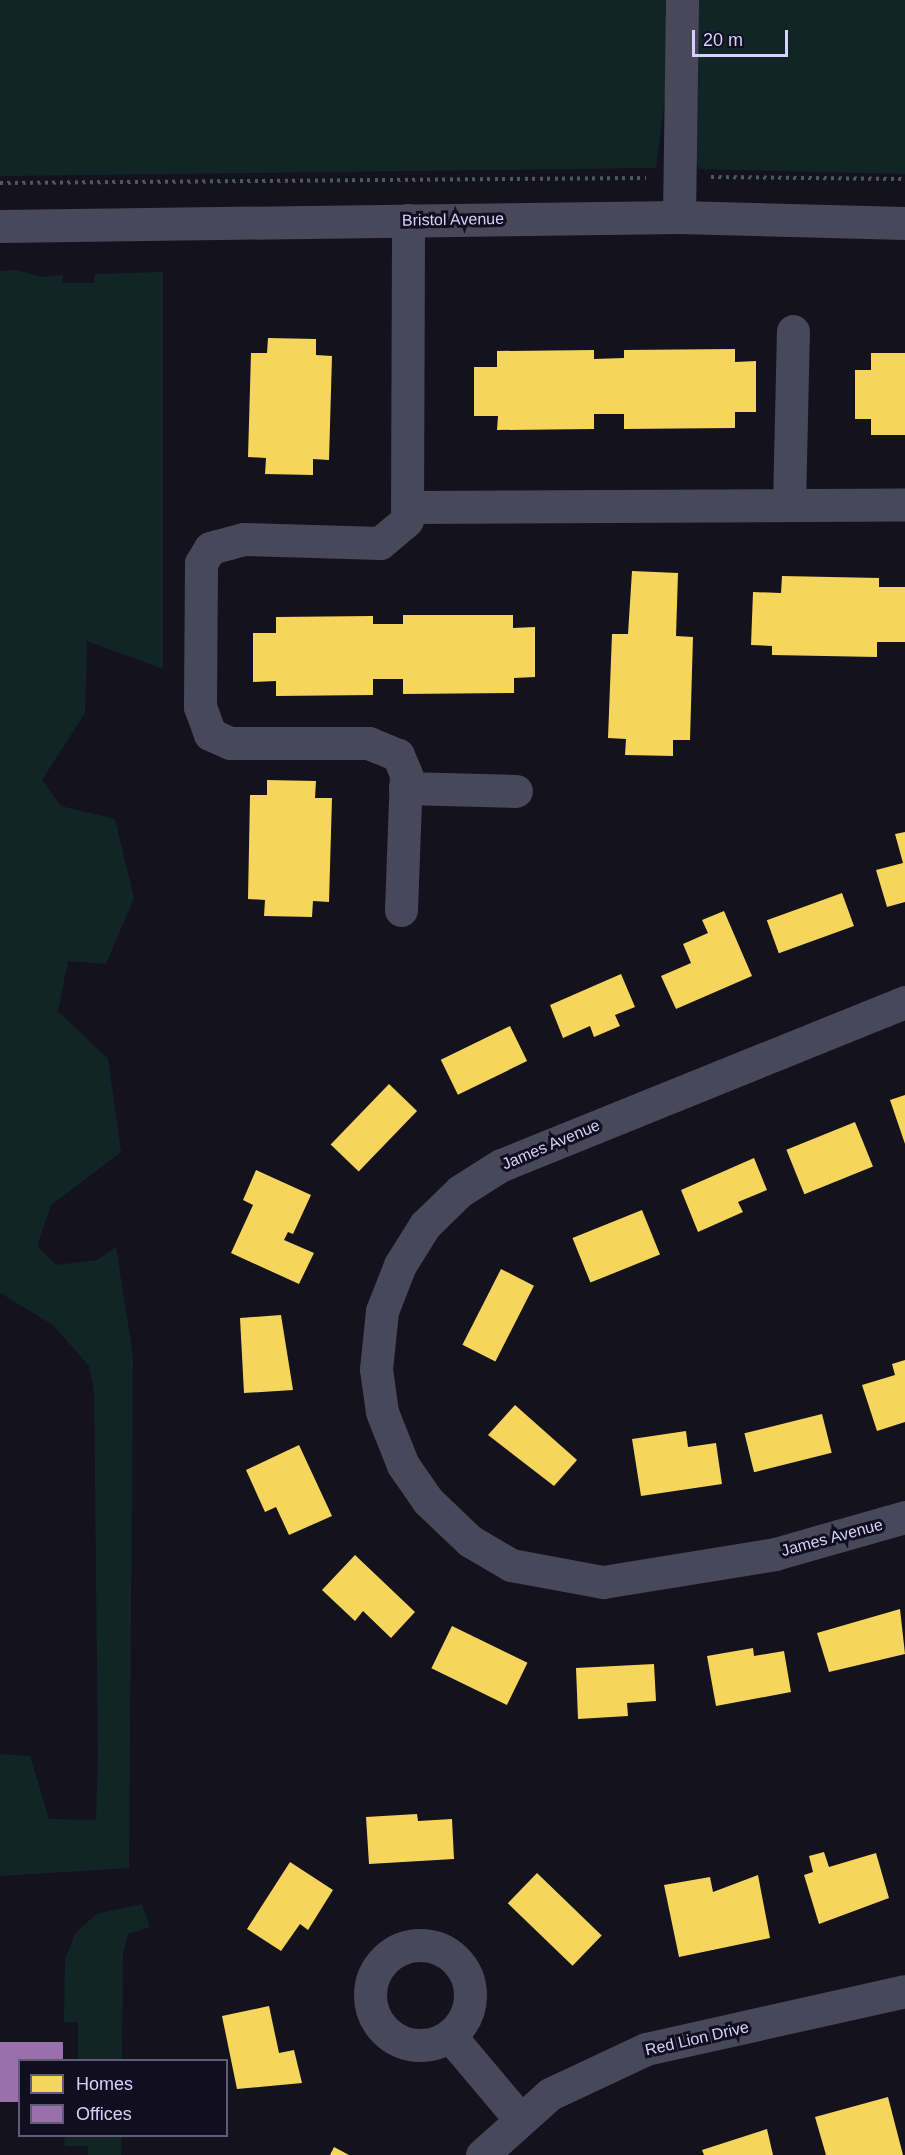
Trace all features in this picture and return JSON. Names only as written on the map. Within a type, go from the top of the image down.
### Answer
[{"type":"street","points":[[679,217],[682,0]]},
{"type":"street","name":"Bristol Avenue","points":[[0,226],[679,217],[905,223]]},
{"type":"street","points":[[401,910],[405,788],[402,762],[382,745],[242,745],[210,734],[200,707],[201,563],[210,548],[230,540],[380,543],[401,528],[410,507],[408,220]]},
{"type":"street","points":[[789,505],[793,331]]},
{"type":"street","points":[[410,507],[905,504]]},
{"type":"street","points":[[405,788],[516,790]]},
{"type":"street","name":"James Avenue","points":[[905,1002],[501,1165],[460,1191],[425,1225],[400,1265],[382,1311],[376,1369],[382,1412],[403,1465],[428,1501],[470,1541],[511,1565],[603,1582],[775,1554],[905,1517]]},
{"type":"street","name":"Red Lion Drive","points":[[482,2155],[519,2118],[550,2094],[646,2049],[905,1991]]},
{"type":"street","points":[[450,2036],[519,2118]]},
{"type":"path","points":[[0,183],[680,177],[905,180]]},
{"type":"green space","points":[[0,0],[672,0],[674,29],[656,168],[0,176]]},
{"type":"green space","points":[[697,0],[905,0],[905,174],[699,169],[689,139]]},
{"type":"green space","points":[[16,270],[43,277],[63,275],[62,283],[94,283],[95,274],[163,272],[163,669],[87,641],[85,713],[42,780],[61,806],[115,819],[134,898],[106,964],[68,961],[58,1011],[108,1059],[121,1152],[51,1205],[37,1246],[56,1265],[97,1260],[116,1247],[133,1356],[129,1868],[0,1876],[0,1754],[30,1756],[49,1819],[96,1820],[98,1755],[94,1390],[89,1366],[53,1325],[0,1293],[0,271]]},
{"type":"green space","points":[[142,1904],[150,1927],[128,1934],[123,1954],[122,2059],[78,2059],[78,2022],[64,2022],[65,1959],[75,1934],[96,1914]]},
{"type":"green space","points":[[64,2137],[122,2137],[121,2155],[88,2155],[88,2146],[65,2146]]},
{"type":"building: Homes","points":[[268,338],[316,339],[316,355],[332,356],[329,460],[313,459],[313,475],[265,474],[266,458],[248,457],[251,353],[267,353]]},
{"type":"building: Homes","points":[[735,349],[735,362],[756,361],[756,412],[735,412],[735,428],[624,429],[624,414],[594,414],[594,429],[497,430],[498,416],[474,416],[474,367],[497,367],[497,351],[594,350],[594,359],[624,358],[624,350]]},
{"type":"building: Homes","points":[[871,353],[905,353],[905,435],[871,435],[871,419],[855,419],[855,370],[871,370]]},
{"type":"building: Homes","points":[[632,571],[678,573],[676,636],[693,637],[690,740],[673,740],[673,756],[625,755],[626,739],[608,738],[612,634],[628,634]]},
{"type":"building: Homes","points":[[782,576],[879,578],[879,587],[905,587],[905,642],[877,642],[877,657],[772,655],[772,646],[751,645],[753,592],[781,593]]},
{"type":"building: Homes","points":[[403,615],[513,615],[513,628],[535,627],[535,677],[514,678],[514,693],[403,694],[403,679],[373,679],[373,695],[276,696],[276,681],[253,682],[253,633],[276,633],[276,617],[373,616],[373,624],[403,624]]},
{"type":"building: Homes","points":[[267,780],[316,781],[315,798],[332,798],[329,902],[313,901],[312,917],[264,916],[265,900],[248,899],[250,795],[267,795]]},
{"type":"building: Homes","points":[[905,832],[905,902],[887,907],[876,870],[903,863],[895,834]]},
{"type":"building: Homes","points":[[842,893],[854,926],[779,953],[767,920]]},
{"type":"building: Homes","points":[[724,911],[752,976],[676,1009],[661,976],[691,963],[683,944],[708,933],[702,920]]},
{"type":"building: Homes","points":[[621,974],[635,1007],[615,1015],[620,1026],[594,1037],[590,1026],[563,1038],[550,1005]]},
{"type":"building: Homes","points":[[510,1026],[527,1061],[458,1095],[441,1060]]},
{"type":"building: Homes","points":[[389,1084],[417,1111],[359,1172],[331,1144]]},
{"type":"building: Homes","points":[[905,1095],[905,1144],[890,1100]]},
{"type":"building: Homes","points":[[855,1122],[873,1167],[804,1194],[786,1150]]},
{"type":"building: Homes","points":[[754,1158],[767,1190],[738,1202],[743,1212],[698,1232],[681,1190]]},
{"type":"building: Homes","points":[[256,1170],[311,1195],[293,1234],[288,1232],[284,1240],[314,1253],[299,1284],[231,1253],[253,1205],[243,1200]]},
{"type":"building: Homes","points":[[642,1210],[660,1255],[590,1283],[572,1238]]},
{"type":"building: Homes","points":[[501,1269],[534,1286],[495,1362],[462,1345]]},
{"type":"building: Homes","points":[[281,1315],[293,1390],[244,1393],[240,1318]]},
{"type":"building: Homes","points":[[905,1360],[905,1422],[877,1431],[862,1385],[895,1375],[892,1364]]},
{"type":"building: Homes","points":[[515,1405],[577,1460],[554,1486],[488,1435]]},
{"type":"building: Homes","points":[[822,1414],[832,1453],[754,1472],[744,1433]]},
{"type":"building: Homes","points":[[686,1431],[688,1447],[716,1443],[722,1484],[641,1496],[632,1439]]},
{"type":"building: Homes","points":[[299,1445],[332,1516],[289,1535],[276,1507],[265,1512],[246,1470]]},
{"type":"building: Homes","points":[[355,1555],[415,1612],[391,1638],[363,1611],[355,1621],[322,1590]]},
{"type":"building: Homes","points":[[900,1609],[905,1654],[829,1672],[817,1633]]},
{"type":"building: Homes","points":[[452,1626],[527,1663],[507,1705],[431,1668]]},
{"type":"building: Homes","points":[[753,1648],[754,1656],[784,1651],[791,1692],[716,1706],[707,1656]]},
{"type":"building: Homes","points":[[654,1664],[656,1701],[627,1703],[628,1716],[578,1719],[576,1668]]},
{"type":"building: Homes","points":[[417,1814],[418,1821],[452,1819],[454,1859],[369,1864],[366,1817]]},
{"type":"building: Homes","points":[[824,1852],[829,1867],[876,1853],[889,1898],[819,1924],[804,1875],[813,1872],[809,1856]]},
{"type":"building: Homes","points":[[290,1862],[333,1890],[308,1930],[300,1924],[281,1951],[247,1929]]},
{"type":"building: Homes","points":[[537,1873],[602,1936],[573,1966],[508,1903]]},
{"type":"building: Homes","points":[[758,1875],[770,1938],[679,1957],[664,1885],[710,1877],[713,1892]]},
{"type":"building: Homes","points":[[269,2006],[279,2053],[294,2050],[302,2083],[237,2089],[222,2016]]},
{"type":"building: Homes","points":[[888,2097],[903,2155],[826,2155],[815,2117]]},
{"type":"building: Homes","points":[[767,2129],[773,2155],[704,2155],[702,2150]]},
{"type":"building: Homes","points":[[334,2147],[349,2155],[330,2155]]},
{"type":"building: Offices","points":[[0,2042],[63,2042],[63,2059],[18,2059],[18,2102],[0,2102]]}]
